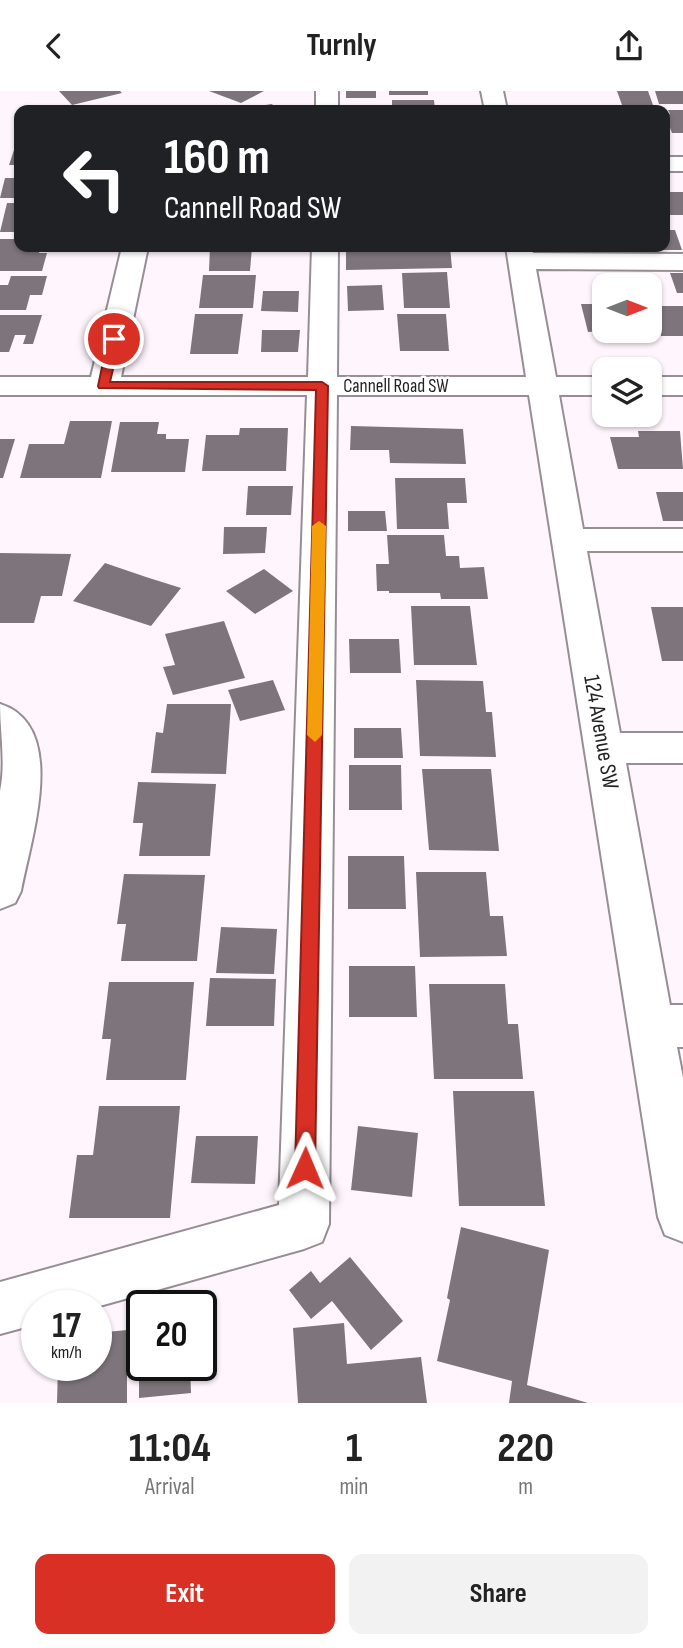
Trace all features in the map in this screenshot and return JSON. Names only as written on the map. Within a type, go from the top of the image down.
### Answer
[{"type":"street","points":[[104,386],[134,252]]},
{"type":"street","points":[[0,1308],[304,1224],[325,252]]},
{"type":"street","points":[[520,254],[683,262]]},
{"type":"street","name":"124 Avenue SW","points":[[520,254],[604,748],[666,1025],[683,1217]]},
{"type":"street","name":"Cannell Road SW","points":[[0,386],[592,386]]},
{"type":"street","points":[[662,386],[683,386]]},
{"type":"street","points":[[568,540],[683,540]]},
{"type":"street","points":[[0,718],[16,735],[22,756],[23,775],[0,891]]},
{"type":"street","points":[[604,748],[683,748]]},
{"type":"building","points":[[59,91],[120,91],[122,93],[72,105]]},
{"type":"building","points":[[209,91],[264,91],[241,103]]},
{"type":"building","points":[[346,91],[376,91],[376,98],[346,98]]},
{"type":"building","points":[[389,91],[428,91],[428,95],[389,95]]},
{"type":"building","points":[[617,91],[648,91],[653,105],[622,105]]},
{"type":"building","points":[[655,91],[683,91],[683,104],[659,104]]},
{"type":"building","points":[[392,100],[434,100],[434,105],[392,105]]},
{"type":"building","points":[[670,110],[683,110],[683,133],[672,133]]},
{"type":"building","points":[[14,150],[14,165],[9,165]]},
{"type":"building","points":[[5,178],[14,178],[14,198],[0,198]]},
{"type":"building","points":[[670,192],[683,192],[683,215],[670,215]]},
{"type":"building","points":[[7,203],[14,203],[14,232],[0,232]]},
{"type":"building","points":[[670,230],[675,230],[682,250],[670,250]]},
{"type":"building","points":[[0,239],[14,239],[14,252],[47,253],[42,271],[0,271]]},
{"type":"building","points":[[210,252],[252,252],[250,271],[209,271]]},
{"type":"building","points":[[346,252],[450,252],[452,268],[346,270]]},
{"type":"building","points":[[447,272],[450,308],[404,308],[402,273]]},
{"type":"building","points":[[670,273],[683,273],[683,293],[677,293]]},
{"type":"building","points":[[203,275],[256,275],[253,308],[199,308]]},
{"type":"building","points":[[11,276],[47,276],[42,295],[30,295],[26,310],[0,310],[0,285],[8,285]]},
{"type":"building","points":[[382,285],[384,310],[348,311],[347,286]]},
{"type":"building","points":[[263,291],[299,291],[298,312],[261,311]]},
{"type":"building","points":[[581,304],[592,304],[592,332],[588,332]]},
{"type":"building","points":[[662,306],[683,306],[683,336],[662,336]]},
{"type":"building","points":[[195,314],[243,314],[238,354],[190,354]]},
{"type":"building","points":[[397,314],[446,314],[449,351],[400,351]]},
{"type":"building","points":[[0,315],[42,315],[33,344],[23,344],[26,335],[15,335],[9,352],[0,352]]},
{"type":"building","points":[[262,330],[300,330],[298,352],[261,352]]},
{"type":"building","points":[[70,421],[112,421],[101,478],[20,478],[29,444],[64,444]]},
{"type":"building","points":[[120,422],[159,422],[157,434],[166,434],[166,439],[189,439],[185,472],[111,472]]},
{"type":"building","points":[[351,426],[463,429],[466,464],[390,463],[389,450],[350,450]]},
{"type":"building","points":[[240,428],[288,428],[286,471],[202,471],[206,435],[239,435]]},
{"type":"building","points":[[638,431],[680,431],[683,469],[618,469],[610,437],[639,437]]},
{"type":"building","points":[[0,439],[15,439],[3,478],[0,478]]},
{"type":"building","points":[[395,478],[465,478],[467,503],[447,503],[449,529],[397,529]]},
{"type":"building","points":[[248,486],[293,486],[291,515],[246,515]]},
{"type":"building","points":[[656,492],[683,492],[683,521],[663,521]]},
{"type":"building","points":[[348,511],[385,511],[387,531],[348,531]]},
{"type":"building","points":[[224,527],[267,527],[265,553],[223,554]]},
{"type":"building","points":[[387,535],[444,535],[446,556],[459,556],[460,568],[484,567],[488,599],[441,599],[440,593],[377,591],[376,564],[389,564]]},
{"type":"building","points":[[0,553],[71,554],[62,596],[41,596],[34,623],[0,623]]},
{"type":"building","points":[[105,563],[181,588],[151,626],[73,601]]},
{"type":"building","points":[[264,569],[293,591],[255,614],[226,591]]},
{"type":"building","points":[[411,606],[470,606],[477,665],[414,665]]},
{"type":"building","points":[[651,607],[683,607],[683,661],[662,661]]},
{"type":"building","points":[[224,621],[245,678],[173,695],[163,667],[175,665],[165,634]]},
{"type":"building","points":[[349,639],[399,639],[401,673],[350,673]]},
{"type":"building","points":[[273,680],[285,710],[240,721],[228,690]]},
{"type":"building","points":[[416,680],[483,681],[486,712],[492,712],[496,757],[420,756]]},
{"type":"building","points":[[167,704],[231,704],[226,774],[151,773],[156,732],[163,733]]},
{"type":"building","points":[[354,728],[401,728],[403,758],[354,758]]},
{"type":"building","points":[[349,765],[401,765],[402,810],[349,810]]},
{"type":"building","points":[[422,769],[491,769],[499,851],[429,850]]},
{"type":"building","points":[[138,782],[216,784],[210,856],[139,856],[143,823],[133,823]]},
{"type":"building","points":[[348,856],[404,856],[406,909],[348,909]]},
{"type":"building","points":[[416,872],[486,872],[490,916],[503,916],[507,956],[420,957]]},
{"type":"building","points":[[124,874],[205,875],[197,961],[121,961],[126,924],[117,924]]},
{"type":"building","points":[[221,927],[277,929],[274,974],[216,973]]},
{"type":"building","points":[[349,966],[415,966],[417,1017],[349,1017]]},
{"type":"building","points":[[210,978],[276,979],[274,1026],[206,1026]]},
{"type":"building","points":[[109,982],[194,982],[186,1080],[106,1080],[111,1039],[102,1039]]},
{"type":"building","points":[[429,984],[505,984],[508,1024],[518,1024],[523,1079],[434,1079]]},
{"type":"building","points":[[453,1091],[534,1091],[545,1206],[459,1206]]},
{"type":"building","points":[[99,1106],[180,1106],[170,1218],[69,1218],[77,1155],[93,1155]]},
{"type":"building","points":[[358,1126],[418,1133],[412,1197],[351,1190]]},
{"type":"building","points":[[196,1136],[258,1136],[255,1184],[191,1183]]},
{"type":"building","points":[[461,1227],[549,1250],[527,1385],[588,1403],[509,1403],[512,1381],[437,1361]]},
{"type":"building","points":[[350,1257],[403,1321],[371,1350],[332,1301],[311,1319],[289,1290],[311,1271],[320,1283]]},
{"type":"building","points":[[344,1323],[347,1364],[421,1357],[427,1403],[298,1403],[293,1328]]},
{"type":"building","points":[[126,1330],[127,1403],[57,1403],[58,1381],[112,1381],[112,1331]]},
{"type":"building","points":[[139,1381],[191,1381],[191,1393],[139,1398]]},
{"type":"slow traffic","points":[[315,735],[319,526]]},
{"type":"route","points":[[114,339],[104,386],[322,386],[305,1168]]}]
